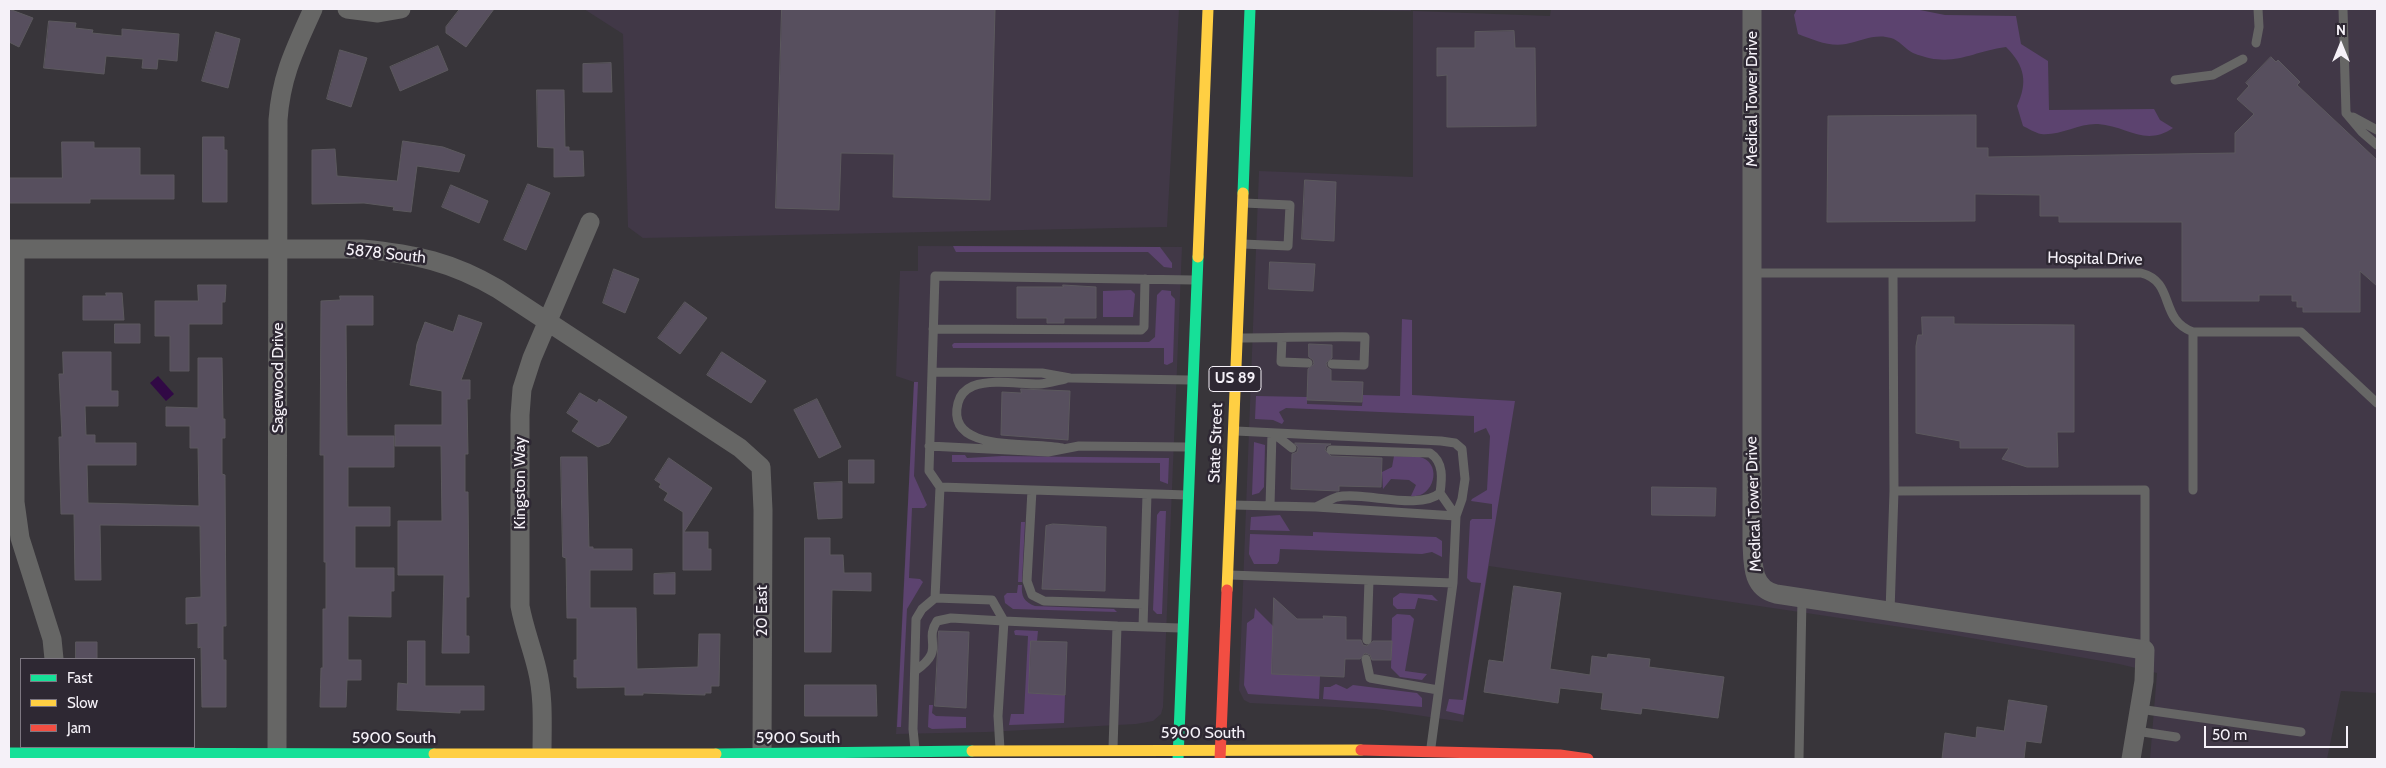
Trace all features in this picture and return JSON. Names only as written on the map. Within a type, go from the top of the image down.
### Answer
[{"type":"main road","name":"State Street","points":[[1178,754],[1208,9]]},
{"type":"main road","name":"State Street","points":[[1220,754],[1250,9]]},
{"type":"main road","name":"5900 South","points":[[9,754],[57,750],[87,756],[542,754],[591,757],[762,754],[916,757],[1000,752],[1113,750],[1178,754],[1430,750],[1466,755],[1560,755],[1588,759]]},
{"type":"street","name":"Sagewood Drive","points":[[277,754],[279,96],[285,73],[313,9]]},
{"type":"street","points":[[347,9],[378,13],[401,9]]},
{"type":"street","name":"Medical Tower Drive","points":[[1752,9],[1753,571],[1758,582],[1766,590],[1802,598],[2146,650]]},
{"type":"street","name":"Kingston Way","points":[[542,754],[541,692],[537,669],[523,625],[520,606],[520,415],[522,389],[532,358],[590,222]]},
{"type":"street","name":"5878 South","points":[[12,249],[362,249],[402,252],[437,260],[470,273],[740,448],[761,467]]},
{"type":"street","points":[[12,249],[15,502],[20,538],[52,639],[54,658]]},
{"type":"street","name":"20 East","points":[[761,467],[763,510],[762,754]]},
{"type":"street","points":[[2131,759],[2146,650]]},
{"type":"lane","points":[[2256,43],[2259,27],[2258,9]]},
{"type":"lane","points":[[2343,9],[2346,114],[2377,145]]},
{"type":"lane","points":[[2175,80],[2213,75],[2243,59]]},
{"type":"lane","points":[[2346,114],[2377,130]]},
{"type":"lane","points":[[1241,244],[1288,246],[1290,205],[1242,203]]},
{"type":"lane","name":"Hospital Drive","points":[[1752,273],[2141,273],[2156,278],[2172,316],[2181,326],[2193,332]]},
{"type":"lane","points":[[1890,612],[1894,491],[1893,273]]},
{"type":"lane","points":[[935,598],[940,487],[929,471],[929,446],[935,276],[1197,280]]},
{"type":"lane","points":[[933,329],[1141,330],[1144,327],[1145,279]]},
{"type":"lane","points":[[2192,490],[2193,332],[2301,332],[2377,403]]},
{"type":"lane","points":[[1236,338],[1365,337],[1364,365],[1332,364]]},
{"type":"lane","points":[[1282,338],[1281,362],[1308,363]]},
{"type":"lane","points":[[932,372],[1042,373],[1070,378],[1193,380]]},
{"type":"lane","points":[[1065,449],[1047,444],[1001,443],[970,436],[960,427],[957,415],[962,394],[973,386],[999,383],[1041,384],[1070,378]]},
{"type":"lane","points":[[1233,431],[1441,441],[1455,444],[1462,449],[1464,471],[1462,499],[1456,516],[1453,583],[1430,750]]},
{"type":"lane","points":[[1272,432],[1292,448]]},
{"type":"lane","points":[[1270,506],[1272,432]]},
{"type":"lane","points":[[929,446],[1048,452],[1079,446],[1190,447]]},
{"type":"lane","points":[[1331,450],[1430,453],[1438,461],[1442,472],[1440,493],[1456,516]]},
{"type":"lane","points":[[940,487],[1188,495]]},
{"type":"lane","points":[[1032,490],[1027,580],[1032,595],[1044,601],[1143,604]]},
{"type":"lane","points":[[1894,491],[2145,490],[2146,650]]},
{"type":"lane","points":[[1316,507],[1338,497],[1427,500],[1440,493]]},
{"type":"lane","points":[[1143,627],[1147,494]]},
{"type":"lane","points":[[1230,505],[1316,507],[1456,516]]},
{"type":"lane","points":[[1227,575],[1453,583]]},
{"type":"lane","points":[[1367,640],[1369,580]]},
{"type":"lane","points":[[916,757],[913,728],[916,619],[922,609],[935,598],[992,600],[1004,621],[998,716],[1000,752]]},
{"type":"lane","points":[[1799,759],[1802,598]]},
{"type":"lane","points":[[915,671],[928,662],[933,652],[934,628],[937,621],[951,618],[1183,628]]},
{"type":"lane","points":[[1113,750],[1117,626]]},
{"type":"lane","points":[[1366,659],[1370,678],[1438,690]]},
{"type":"lane","points":[[2139,709],[2301,732]]},
{"type":"lane","points":[[2136,731],[2176,736]]},
{"type":"shaded area","points":[[584,9],[1179,9],[1167,227],[643,238],[628,227],[623,34]]},
{"type":"shaded area","points":[[1265,9],[1411,9],[1411,11]]},
{"type":"shaded area","points":[[1551,9],[2377,9],[2377,693],[2341,691],[2327,759],[2150,759],[2157,673],[2119,664],[1948,634],[1489,566],[1463,722],[1376,709],[1250,703],[1244,700],[1239,690],[1259,171],[1413,177],[1413,11],[1550,16]]},
{"type":"shaded area","points":[[1797,9],[1915,9],[1945,15],[2016,16],[2021,44],[2048,61],[2049,110],[2154,109],[2160,120],[2173,128],[2154,136],[2145,136],[2108,126],[2091,124],[2055,133],[2041,134],[2023,126],[2017,106],[2023,89],[2023,75],[2017,61],[2006,47],[1961,58],[1939,60],[1913,53],[1897,41],[1880,36],[1840,45],[1828,44],[1798,34],[1794,15]]},
{"type":"shaded area","points":[[918,246],[1182,247],[1163,707],[1161,714],[1153,721],[1136,724],[987,732],[896,734],[914,382],[896,376],[900,271],[918,271]]},
{"type":"shaded area","points":[[953,246],[1160,247],[1172,263],[1172,268],[1164,267],[1148,252],[956,252]]},
{"type":"shaded area","points":[[1131,290],[1135,294],[1133,317],[1103,317],[1103,291]]},
{"type":"shaded area","points":[[1162,290],[1171,291],[1171,295],[1175,299],[1173,362],[1167,365],[1164,364],[1164,348],[953,348],[952,345],[954,343],[1149,342],[1155,337],[1157,295]]},
{"type":"shaded area","points":[[1402,319],[1412,320],[1412,395],[1515,401],[1464,715],[1446,711],[1449,699],[1463,700],[1481,583],[1471,582],[1467,578],[1470,521],[1472,519],[1492,519],[1492,504],[1471,501],[1487,490],[1490,436],[1486,428],[1474,433],[1474,416],[1286,408],[1279,412],[1284,421],[1282,424],[1273,420],[1255,419],[1256,396],[1307,397],[1307,404],[1362,406],[1363,395],[1400,396]]},
{"type":"shaded area","points":[[158,376],[174,394],[166,401],[150,383]]},
{"type":"shaded area","points":[[914,382],[918,382],[914,476],[927,505],[924,508],[912,508],[909,578],[920,579],[923,582],[907,609],[901,727],[897,727]]},
{"type":"shaded area","points":[[1254,442],[1265,445],[1264,487],[1259,493],[1252,495]]},
{"type":"shaded area","points":[[952,455],[965,455],[967,458],[1002,456],[1169,458],[1168,484],[1160,481],[1160,463],[952,462]]},
{"type":"shaded area","points":[[1394,456],[1420,457],[1429,462],[1433,468],[1434,475],[1425,493],[1411,496],[1416,485],[1409,480],[1391,479],[1383,489],[1382,472],[1392,467]]},
{"type":"shaded area","points":[[1160,511],[1166,511],[1162,614],[1157,614],[1153,610],[1157,515]]},
{"type":"shaded area","points":[[1280,515],[1290,531],[1250,530],[1251,517]]},
{"type":"shaded area","points":[[1021,522],[1025,522],[1022,582],[1018,582]]},
{"type":"shaded area","points":[[1313,532],[1436,537],[1442,541],[1442,557],[1432,552],[1422,554],[1280,549],[1277,564],[1254,564],[1249,554],[1250,534],[1313,536]]},
{"type":"shaded area","points":[[1018,585],[1022,585],[1023,595],[1028,603],[1035,606],[1114,609],[1117,612],[1013,609],[1005,603],[1004,596],[1007,593],[1017,593]]},
{"type":"shaded area","points":[[1400,593],[1432,595],[1438,601],[1418,598],[1415,609],[1397,609],[1393,605],[1393,598]]},
{"type":"shaded area","points":[[1255,608],[1276,629],[1273,640],[1272,674],[1320,676],[1319,699],[1248,694],[1244,685],[1247,623],[1254,618]]},
{"type":"shaded area","points":[[1397,614],[1410,615],[1414,619],[1405,671],[1427,674],[1422,680],[1400,677],[1391,668],[1392,618]]},
{"type":"shaded area","points":[[1014,631],[1038,631],[1037,641],[1031,641],[1029,693],[1065,695],[1064,723],[1009,725],[1011,714],[1024,714],[1028,636],[1015,635]]},
{"type":"shaded area","points":[[1336,684],[1347,689],[1353,685],[1417,693],[1422,698],[1422,707],[1323,699],[1324,687]]},
{"type":"shaded area","points":[[929,705],[933,705],[932,713],[936,716],[966,717],[966,728],[932,729],[928,727]]},
{"type":"building","points":[[9,9],[33,18],[19,47],[9,42]]},
{"type":"building","points":[[460,9],[494,9],[466,47],[446,33],[446,27]]},
{"type":"building","points":[[782,9],[995,9],[990,200],[893,197],[894,154],[841,153],[839,210],[776,208]]},
{"type":"building","points":[[49,21],[76,23],[75,28],[93,30],[92,33],[122,36],[122,29],[179,34],[177,61],[158,59],[157,69],[142,68],[143,59],[106,56],[104,74],[44,68]]},
{"type":"building","points":[[1514,31],[1515,48],[1535,48],[1536,126],[1447,127],[1447,75],[1437,76],[1437,48],[1475,48],[1475,32]]},
{"type":"building","points":[[216,32],[240,39],[228,88],[202,81]]},
{"type":"building","points":[[438,46],[448,70],[400,91],[390,67]]},
{"type":"building","points":[[340,50],[367,58],[351,107],[327,99]]},
{"type":"building","points":[[2271,57],[2276,62],[2278,60],[2300,82],[2297,85],[2377,160],[2377,286],[2360,271],[2360,312],[2303,312],[2303,307],[2297,307],[2297,301],[2292,301],[2292,295],[2259,295],[2259,301],[2182,301],[2182,222],[2059,222],[2059,216],[2040,216],[2040,195],[1975,194],[1975,221],[1827,222],[1828,116],[1976,115],[1976,148],[1988,148],[1988,157],[2235,153],[2235,133],[2254,114],[2237,99],[2249,86],[2246,83]]},
{"type":"building","points":[[611,63],[612,92],[583,92],[583,64]]},
{"type":"building","points":[[537,90],[564,90],[565,147],[569,147],[569,151],[583,151],[584,176],[554,177],[554,148],[538,147]]},
{"type":"building","points":[[203,137],[224,137],[224,150],[227,150],[227,202],[203,202]]},
{"type":"building","points":[[403,141],[443,147],[465,155],[459,172],[417,166],[411,212],[393,210],[394,207],[364,203],[312,204],[312,150],[335,149],[337,176],[397,181]]},
{"type":"building","points":[[62,142],[94,142],[94,148],[140,148],[140,175],[174,175],[174,199],[90,199],[90,203],[9,203],[9,178],[62,178]]},
{"type":"building","points":[[1305,180],[1336,182],[1334,241],[1302,239]]},
{"type":"building","points":[[528,184],[550,193],[526,250],[504,240]]},
{"type":"building","points":[[451,185],[488,201],[479,223],[442,207]]},
{"type":"building","points":[[1270,262],[1315,264],[1313,291],[1269,289]]},
{"type":"building","points":[[614,269],[639,279],[625,313],[603,303]]},
{"type":"building","points":[[198,285],[226,285],[225,302],[222,302],[222,324],[189,324],[189,371],[170,371],[170,336],[155,336],[155,301],[198,301]]},
{"type":"building","points":[[1063,285],[1096,287],[1096,318],[1064,318],[1064,323],[1047,323],[1047,318],[1017,318],[1017,287],[1063,287]]},
{"type":"building","points":[[106,293],[122,293],[124,320],[83,320],[83,296],[106,296]]},
{"type":"building","points":[[340,296],[373,296],[373,325],[346,325],[347,436],[394,436],[394,467],[348,467],[348,507],[390,507],[390,526],[355,526],[355,568],[394,568],[394,591],[391,591],[391,617],[348,616],[348,660],[361,660],[361,680],[347,680],[346,707],[320,707],[321,668],[323,668],[323,609],[326,609],[324,455],[320,455],[321,301],[340,300]]},
{"type":"building","points":[[685,302],[707,318],[680,354],[658,338]]},
{"type":"building","points":[[459,315],[482,323],[461,380],[470,380],[470,399],[467,399],[468,454],[465,454],[465,492],[468,492],[469,597],[466,597],[466,636],[469,636],[469,653],[442,653],[444,575],[398,575],[398,521],[442,521],[441,446],[395,446],[395,425],[442,425],[442,391],[410,385],[417,344],[425,322],[453,332]]},
{"type":"building","points":[[1922,317],[1954,317],[1954,324],[2074,325],[2074,432],[2057,432],[2058,467],[2027,467],[2002,459],[2009,448],[1960,448],[1960,441],[1916,433],[1916,346],[1918,335],[1922,335]]},
{"type":"building","points":[[115,324],[140,324],[140,343],[115,343]]},
{"type":"building","points":[[1309,344],[1332,345],[1332,358],[1326,363],[1327,367],[1331,370],[1331,381],[1363,382],[1362,402],[1307,400],[1308,369],[1314,364],[1313,360],[1309,357]]},
{"type":"building","points":[[63,352],[111,352],[111,391],[118,391],[118,406],[85,406],[86,435],[95,435],[95,443],[136,443],[136,465],[87,465],[88,503],[199,506],[198,448],[190,448],[190,426],[166,426],[166,407],[198,408],[198,358],[222,358],[223,419],[225,419],[225,438],[222,438],[222,474],[225,475],[226,626],[223,626],[223,660],[226,660],[226,707],[202,707],[201,647],[198,648],[198,623],[186,624],[186,598],[201,597],[200,526],[100,525],[101,580],[75,580],[74,514],[61,514],[59,437],[62,437],[59,374],[63,374]]},
{"type":"building","points":[[722,352],[766,381],[751,403],[707,375]]},
{"type":"building","points":[[1021,389],[1070,391],[1068,440],[1001,435],[1002,392],[1021,393]]},
{"type":"building","points":[[580,393],[597,403],[599,399],[627,417],[609,443],[598,447],[572,431],[579,421],[567,413]]},
{"type":"building","points":[[817,399],[841,447],[819,458],[794,410]]},
{"type":"building","points":[[1295,443],[1331,444],[1326,446],[1325,450],[1331,456],[1382,458],[1381,487],[1339,486],[1339,491],[1291,489],[1292,454],[1297,452],[1298,448]]},
{"type":"building","points":[[561,457],[587,457],[589,547],[593,547],[593,549],[632,549],[632,570],[590,570],[590,608],[636,608],[637,669],[698,667],[699,634],[720,634],[719,686],[711,686],[711,693],[705,693],[705,695],[643,693],[643,695],[625,695],[625,687],[577,688],[577,677],[574,677],[574,660],[577,660],[577,618],[567,618],[566,558],[563,557]]},
{"type":"building","points":[[669,458],[712,488],[684,532],[708,532],[708,549],[711,549],[711,570],[683,570],[683,512],[664,500],[668,493],[659,487],[661,484],[655,480]]},
{"type":"building","points":[[849,460],[874,460],[874,483],[849,483]]},
{"type":"building","points":[[842,482],[842,518],[818,519],[814,483]]},
{"type":"building","points":[[1652,487],[1716,488],[1715,516],[1652,515]]},
{"type":"building","points":[[1053,524],[1106,527],[1105,591],[1042,589],[1046,526]]},
{"type":"building","points":[[805,538],[830,538],[830,555],[843,555],[844,573],[871,573],[871,591],[832,590],[831,652],[805,652]]},
{"type":"building","points":[[675,573],[675,594],[654,594],[654,574]]},
{"type":"building","points":[[1514,586],[1561,593],[1550,669],[1590,675],[1592,656],[1607,658],[1608,654],[1650,659],[1649,667],[1724,677],[1718,718],[1642,708],[1641,714],[1601,709],[1603,693],[1560,688],[1558,703],[1484,692],[1489,660],[1503,662]]},
{"type":"building","points":[[1274,598],[1297,619],[1324,619],[1323,616],[1346,617],[1346,640],[1361,640],[1363,645],[1367,646],[1373,641],[1392,641],[1391,660],[1372,660],[1370,655],[1365,653],[1360,659],[1345,659],[1344,677],[1272,674]]},
{"type":"building","points":[[939,631],[969,632],[966,708],[935,706]]},
{"type":"building","points":[[408,641],[425,641],[425,686],[484,686],[484,710],[460,710],[460,713],[397,710],[398,683],[407,684]]},
{"type":"building","points":[[1031,641],[1067,642],[1065,695],[1029,693]]},
{"type":"building","points":[[76,642],[97,642],[97,658],[76,658]]},
{"type":"building","points":[[805,685],[876,685],[877,716],[805,716]]},
{"type":"building","points":[[2009,700],[2047,706],[2041,743],[2026,741],[2024,759],[1942,759],[1945,733],[1976,738],[1977,727],[2004,731]]},
{"type":"traffic: fast","points":[[1243,193],[1250,9]]},
{"type":"traffic: fast","points":[[1178,759],[1198,257]]},
{"type":"traffic: fast","points":[[716,754],[972,751]]},
{"type":"traffic: fast","points":[[9,753],[434,754]]},
{"type":"traffic: slow","points":[[1198,257],[1208,9]]},
{"type":"traffic: slow","points":[[1227,590],[1243,193]]},
{"type":"traffic: slow","points":[[972,751],[1361,750]]},
{"type":"traffic: slow","points":[[434,754],[716,754]]},
{"type":"traffic: jam","points":[[1220,759],[1227,590]]},
{"type":"traffic: jam","points":[[1361,750],[1560,755],[1588,759]]}]
